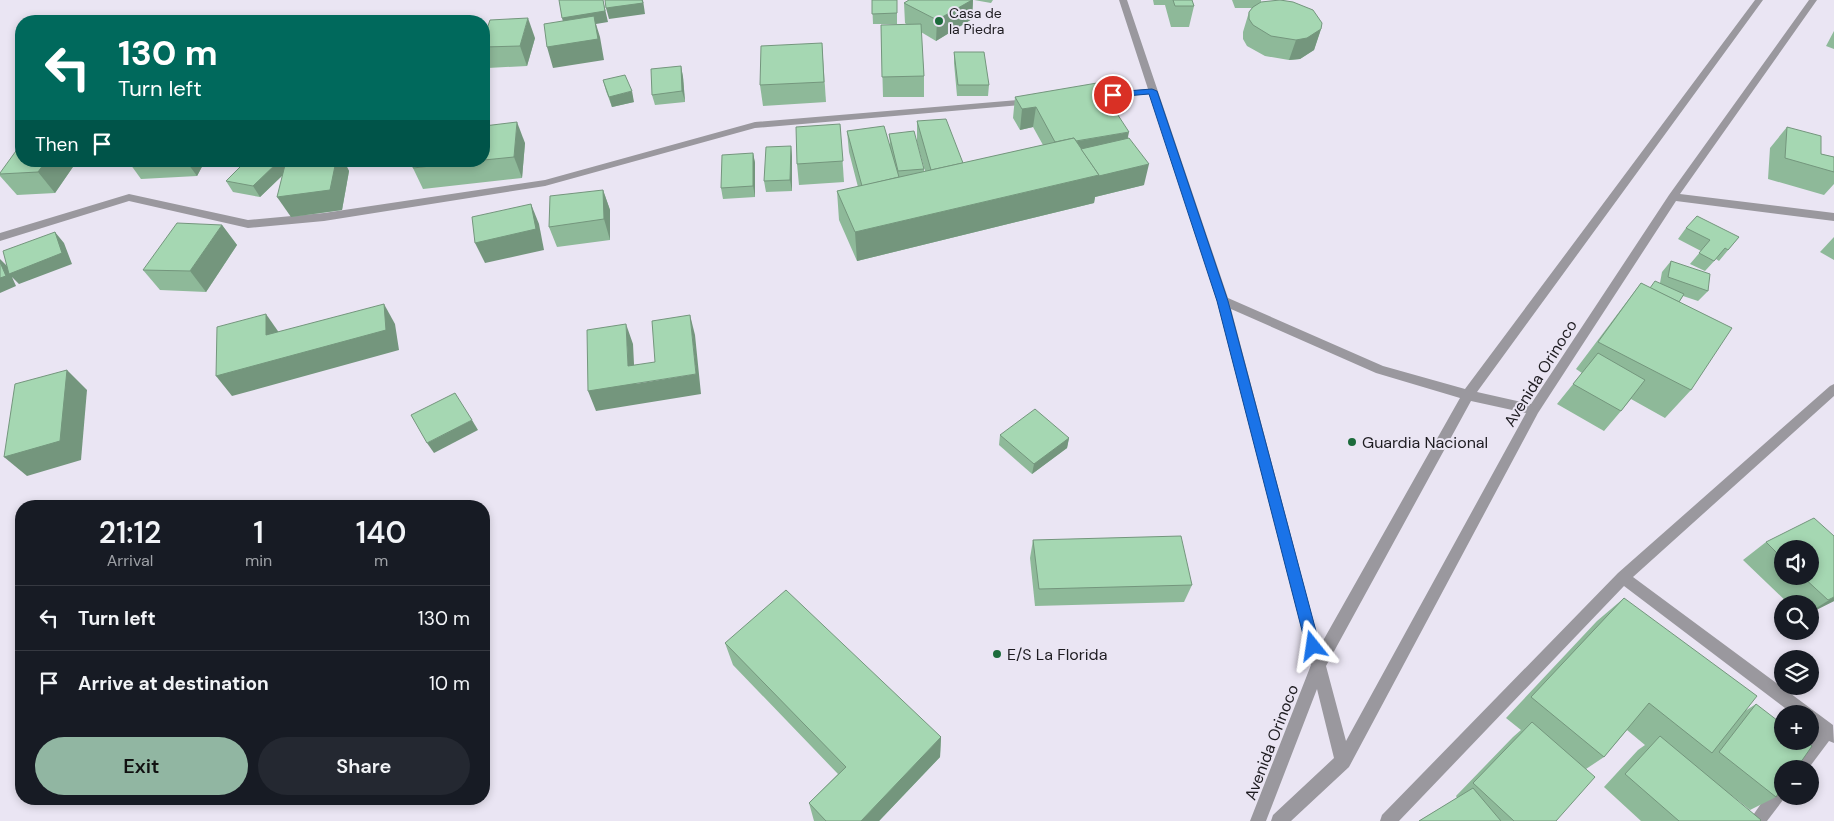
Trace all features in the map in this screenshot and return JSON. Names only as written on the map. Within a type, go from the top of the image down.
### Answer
[{"type":"street","points":[[1123,0],[1223,301],[1343,761]]},
{"type":"street","name":"Avenida Orinoco","points":[[1258,821],[1318,665],[1468,395],[1759,0]]},
{"type":"street","name":"Avenida Orinoco","points":[[1279,821],[1343,761],[1534,410],[1672,197],[1813,0]]},
{"type":"street","points":[[1083,97],[1152,91]]},
{"type":"street","points":[[0,237],[129,197],[248,224],[324,217],[545,183],[755,125],[1043,100]]},
{"type":"street","points":[[1672,197],[1834,217]]},
{"type":"street","points":[[1223,301],[1380,370],[1468,395],[1534,410]]},
{"type":"street","points":[[1388,821],[1623,577],[1834,389]]},
{"type":"street","points":[[1623,577],[1794,705]]},
{"type":"street","points":[[1806,760],[1831,733],[1819,724]]},
{"type":"street","points":[[1757,821],[1774,799]]},
{"type":"building","points":[[559,0],[603,0],[605,11],[562,18]]},
{"type":"building","points":[[605,0],[642,0],[643,3],[606,8]]},
{"type":"building","points":[[872,0],[897,0],[897,13],[872,14]]},
{"type":"building","points":[[909,0],[972,0],[937,20],[904,3]]},
{"type":"building","points":[[1173,0],[1192,0],[1194,6],[1175,6]]},
{"type":"building","points":[[1280,0],[1293,2],[1313,10],[1322,23],[1321,29],[1307,38],[1296,40],[1271,36],[1253,25],[1249,19],[1249,12],[1253,7],[1261,2]]},
{"type":"building","points":[[594,16],[598,39],[547,47],[544,24]]},
{"type":"building","points":[[528,18],[520,46],[490,47],[490,20]]},
{"type":"building","points":[[921,24],[924,76],[882,77],[881,25]]},
{"type":"building","points":[[822,43],[824,82],[760,85],[761,46]]},
{"type":"building","points":[[954,52],[984,52],[989,85],[958,85]]},
{"type":"building","points":[[681,66],[682,91],[652,95],[651,69]]},
{"type":"building","points":[[625,75],[632,91],[609,97],[603,80]]},
{"type":"building","points":[[1097,83],[1129,132],[1076,141],[1074,138],[1055,142],[1036,107],[1022,109],[1015,97]]},
{"type":"building","points":[[946,119],[963,163],[931,170],[917,121]]},
{"type":"building","points":[[517,122],[514,157],[490,159],[490,125]]},
{"type":"building","points":[[840,124],[843,161],[797,164],[796,127]]},
{"type":"building","points":[[884,126],[899,177],[862,186],[847,131]]},
{"type":"building","points":[[1787,127],[1821,136],[1821,154],[1834,157],[1834,172],[1785,158]]},
{"type":"building","points":[[914,131],[924,169],[898,171],[889,134]]},
{"type":"building","points":[[1074,138],[1099,175],[855,232],[837,191]]},
{"type":"building","points":[[1129,138],[1149,164],[1099,176],[1081,149]]},
{"type":"building","points":[[791,146],[790,180],[764,181],[766,147]]},
{"type":"building","points":[[15,152],[15,167],[42,167],[38,172],[0,173]]},
{"type":"building","points":[[753,153],[753,186],[721,188],[722,155]]},
{"type":"building","points":[[240,167],[273,167],[253,186],[226,181]]},
{"type":"building","points":[[284,167],[335,167],[330,190],[277,197]]},
{"type":"building","points":[[603,190],[604,219],[549,227],[550,196]]},
{"type":"building","points":[[531,204],[536,229],[475,243],[472,217]]},
{"type":"building","points":[[1697,216],[1739,237],[1728,250],[1725,248],[1714,261],[1699,253],[1710,240],[1686,228]]},
{"type":"building","points":[[177,223],[222,225],[190,271],[143,270]]},
{"type":"building","points":[[55,232],[62,253],[9,274],[3,251]]},
{"type":"building","points":[[1671,261],[1710,274],[1708,291],[1668,277]]},
{"type":"building","points":[[0,262],[6,276],[0,278]]},
{"type":"building","points":[[1655,281],[1684,294],[1679,302],[1650,288]]},
{"type":"building","points":[[1641,283],[1732,328],[1691,390],[1598,342]]},
{"type":"building","points":[[384,304],[386,330],[216,376],[217,327],[266,314],[266,335]]},
{"type":"building","points":[[690,315],[696,374],[588,391],[587,330],[626,324],[628,366],[655,362],[652,321]]},
{"type":"building","points":[[1598,353],[1645,380],[1621,411],[1573,384]]},
{"type":"building","points":[[67,370],[60,441],[4,457],[15,384]]},
{"type":"building","points":[[455,393],[472,420],[427,443],[411,415]]},
{"type":"building","points":[[1035,409],[1069,438],[1034,464],[1000,435]]},
{"type":"building","points":[[1814,518],[1834,536],[1834,597],[1828,600],[1812,585],[1819,585],[1819,540],[1774,540],[1774,550],[1766,542]]},
{"type":"building","points":[[1181,536],[1192,585],[1039,589],[1033,540]]},
{"type":"building","points":[[786,590],[941,737],[861,821],[826,821],[809,803],[846,767],[725,643]]},
{"type":"building","points":[[1624,598],[1757,696],[1712,753],[1649,703],[1604,757],[1531,697]]},
{"type":"building","points":[[1756,704],[1774,718],[1774,750],[1809,750],[1802,760],[1774,760],[1774,795],[1719,752]]},
{"type":"building","points":[[1532,722],[1595,777],[1556,821],[1514,821],[1473,783]]},
{"type":"building","points":[[1660,736],[1761,820],[1679,821],[1625,774]]},
{"type":"building","points":[[1473,788],[1501,821],[1419,821]]},
{"type":"place","name":"Casa de la Piedra","points":[[939,21]]},
{"type":"place","name":"Guardia Nacional","points":[[1352,442]]},
{"type":"place","name":"E/S La Florida","points":[[997,654]]},
{"type":"route","points":[[1113,95],[1152,91],[1223,301],[1313,646]]}]
